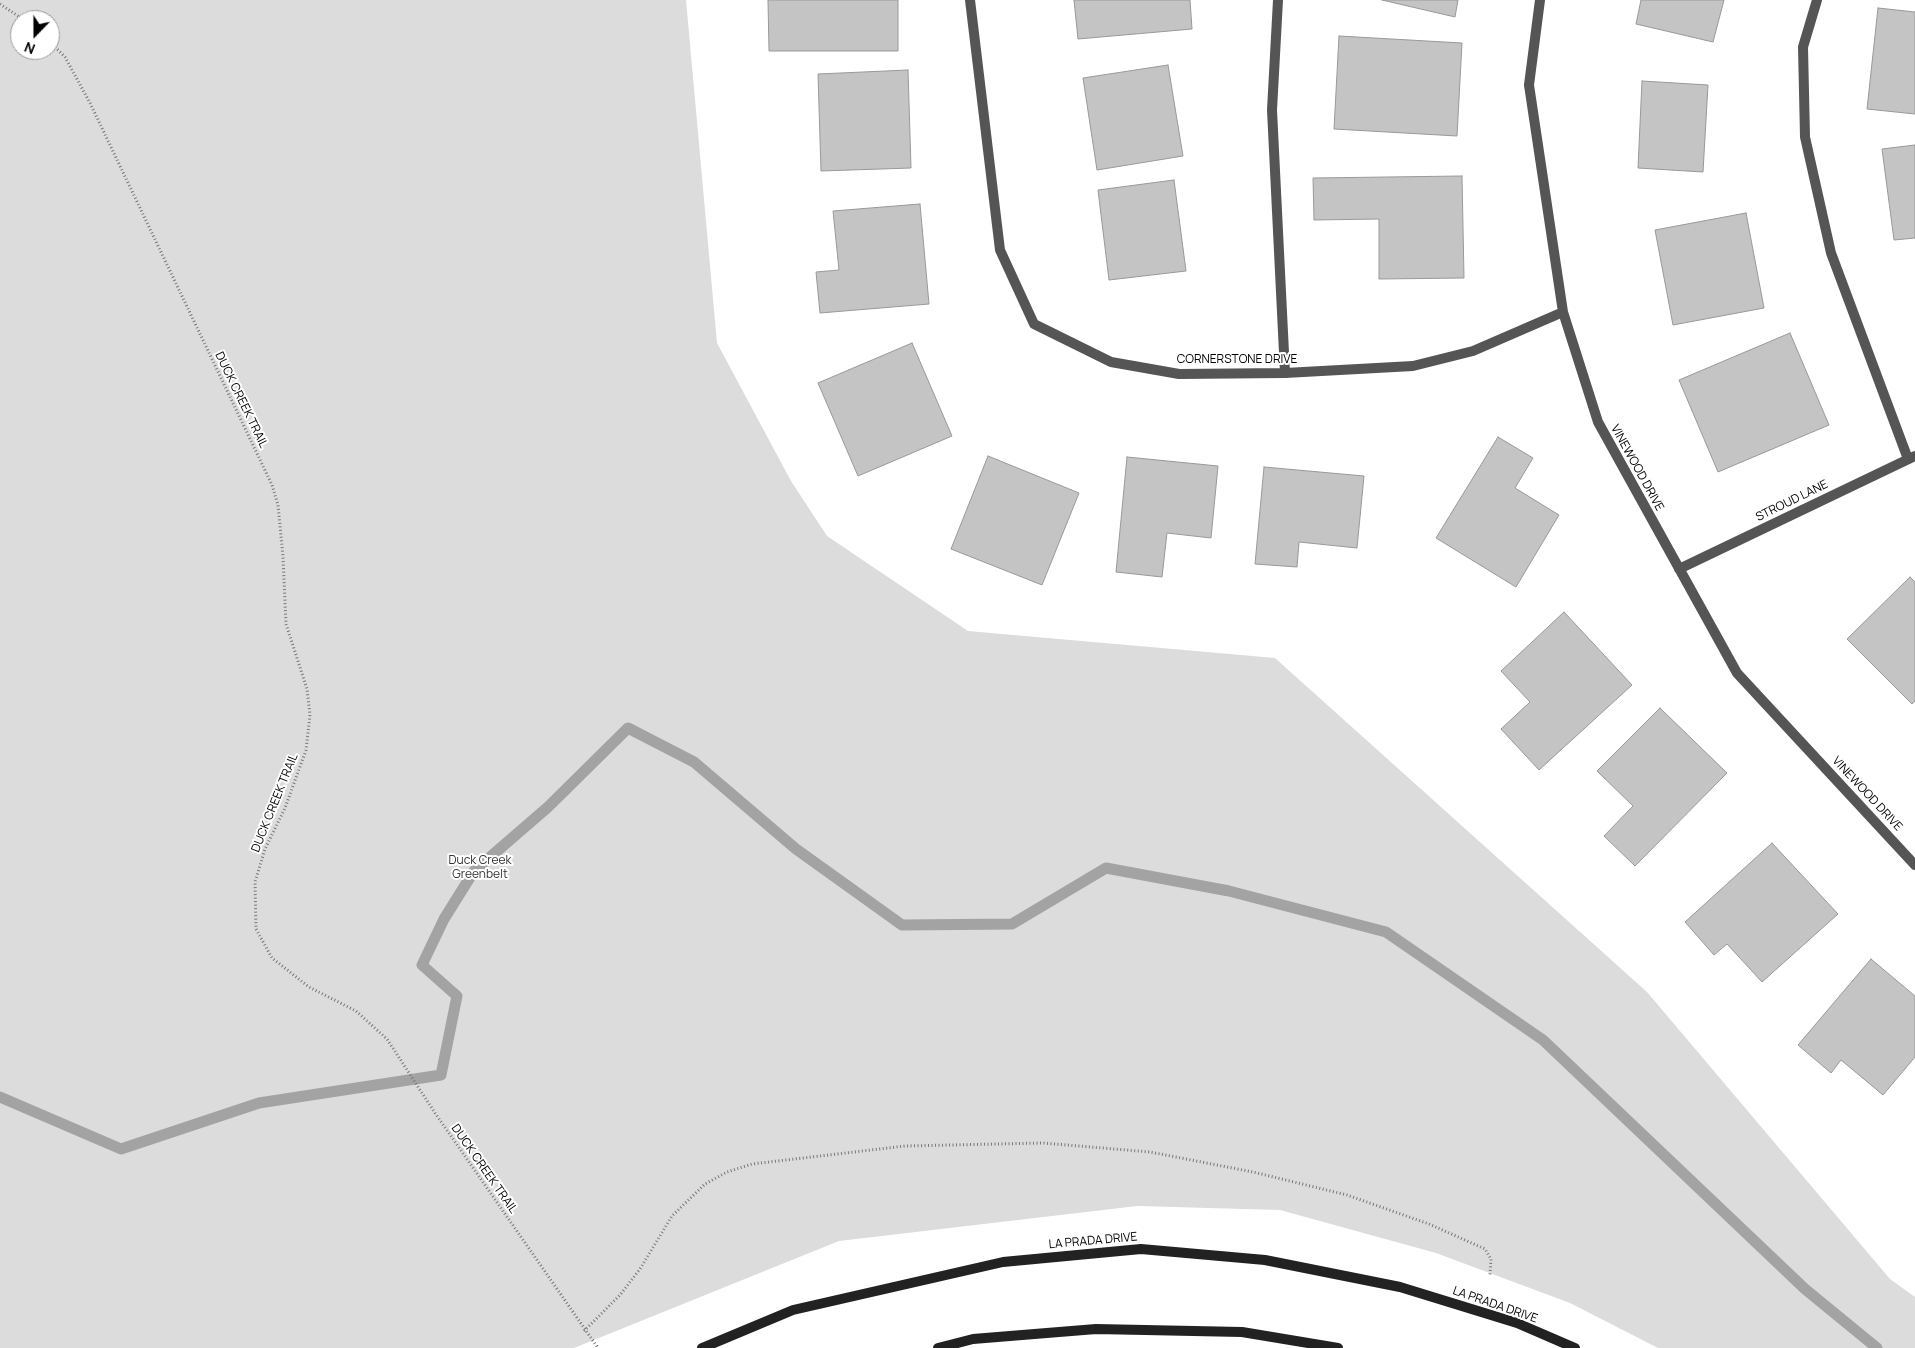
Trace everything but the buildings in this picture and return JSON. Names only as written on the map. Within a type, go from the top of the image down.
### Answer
[{"type":"main road","name":"LA PRADA DRIVE","points":[[702,1348],[793,1310],[1003,1262],[1141,1249],[1265,1260],[1400,1287],[1517,1323],[1575,1348]]},
{"type":"main road","points":[[938,1348],[973,1339],[1096,1328],[1242,1332],[1338,1348]]},
{"type":"street","name":"CORNERSTONE DRIVE","points":[[970,0],[1000,250],[1034,324],[1111,362],[1179,374],[1285,373],[1413,366],[1473,351],[1563,312]]},
{"type":"street","points":[[1278,0],[1272,110],[1285,373]]},
{"type":"street","name":"VINEWOOD DRIVE","points":[[1540,0],[1530,85],[1563,312],[1598,422],[1737,673],[1915,865]]},
{"type":"street","points":[[1817,0],[1803,47],[1805,137],[1831,253],[1911,457]]},
{"type":"street","name":"STROUD LANE","points":[[1679,569],[1911,457]]},
{"type":"path","name":"DUCK CREEK TRAIL","points":[[60,53],[65,58],[90,103],[272,485],[278,505],[283,556],[286,624],[307,689],[310,714],[306,750],[285,808],[264,849],[255,882],[256,929],[272,958],[309,987],[356,1011],[387,1039],[434,1113],[584,1331],[598,1348]]},
{"type":"path","points":[[584,1331],[620,1295],[640,1269],[672,1216],[712,1180],[727,1172],[752,1164],[905,1146],[1043,1143],[1150,1152],[1254,1172],[1347,1195],[1429,1224],[1485,1249],[1491,1259],[1490,1275]]},
{"type":"green space","name":"Duck Creek Greenbelt","points":[[0,0],[686,0],[717,343],[791,481],[827,536],[968,631],[1275,658],[1647,992],[1890,1279],[1915,1297],[1915,1348],[1658,1348],[1570,1303],[1436,1253],[1280,1210],[1137,1206],[839,1241],[574,1348],[0,1348]]},
{"type":"waterway","points":[[0,1097],[121,1149],[259,1103],[441,1075],[457,996],[422,965],[444,919],[474,871],[548,807],[628,728],[694,762],[796,849],[902,925],[1012,924],[1106,868],[1229,891],[1386,932],[1543,1040],[1805,1289],[1877,1348]]}]
